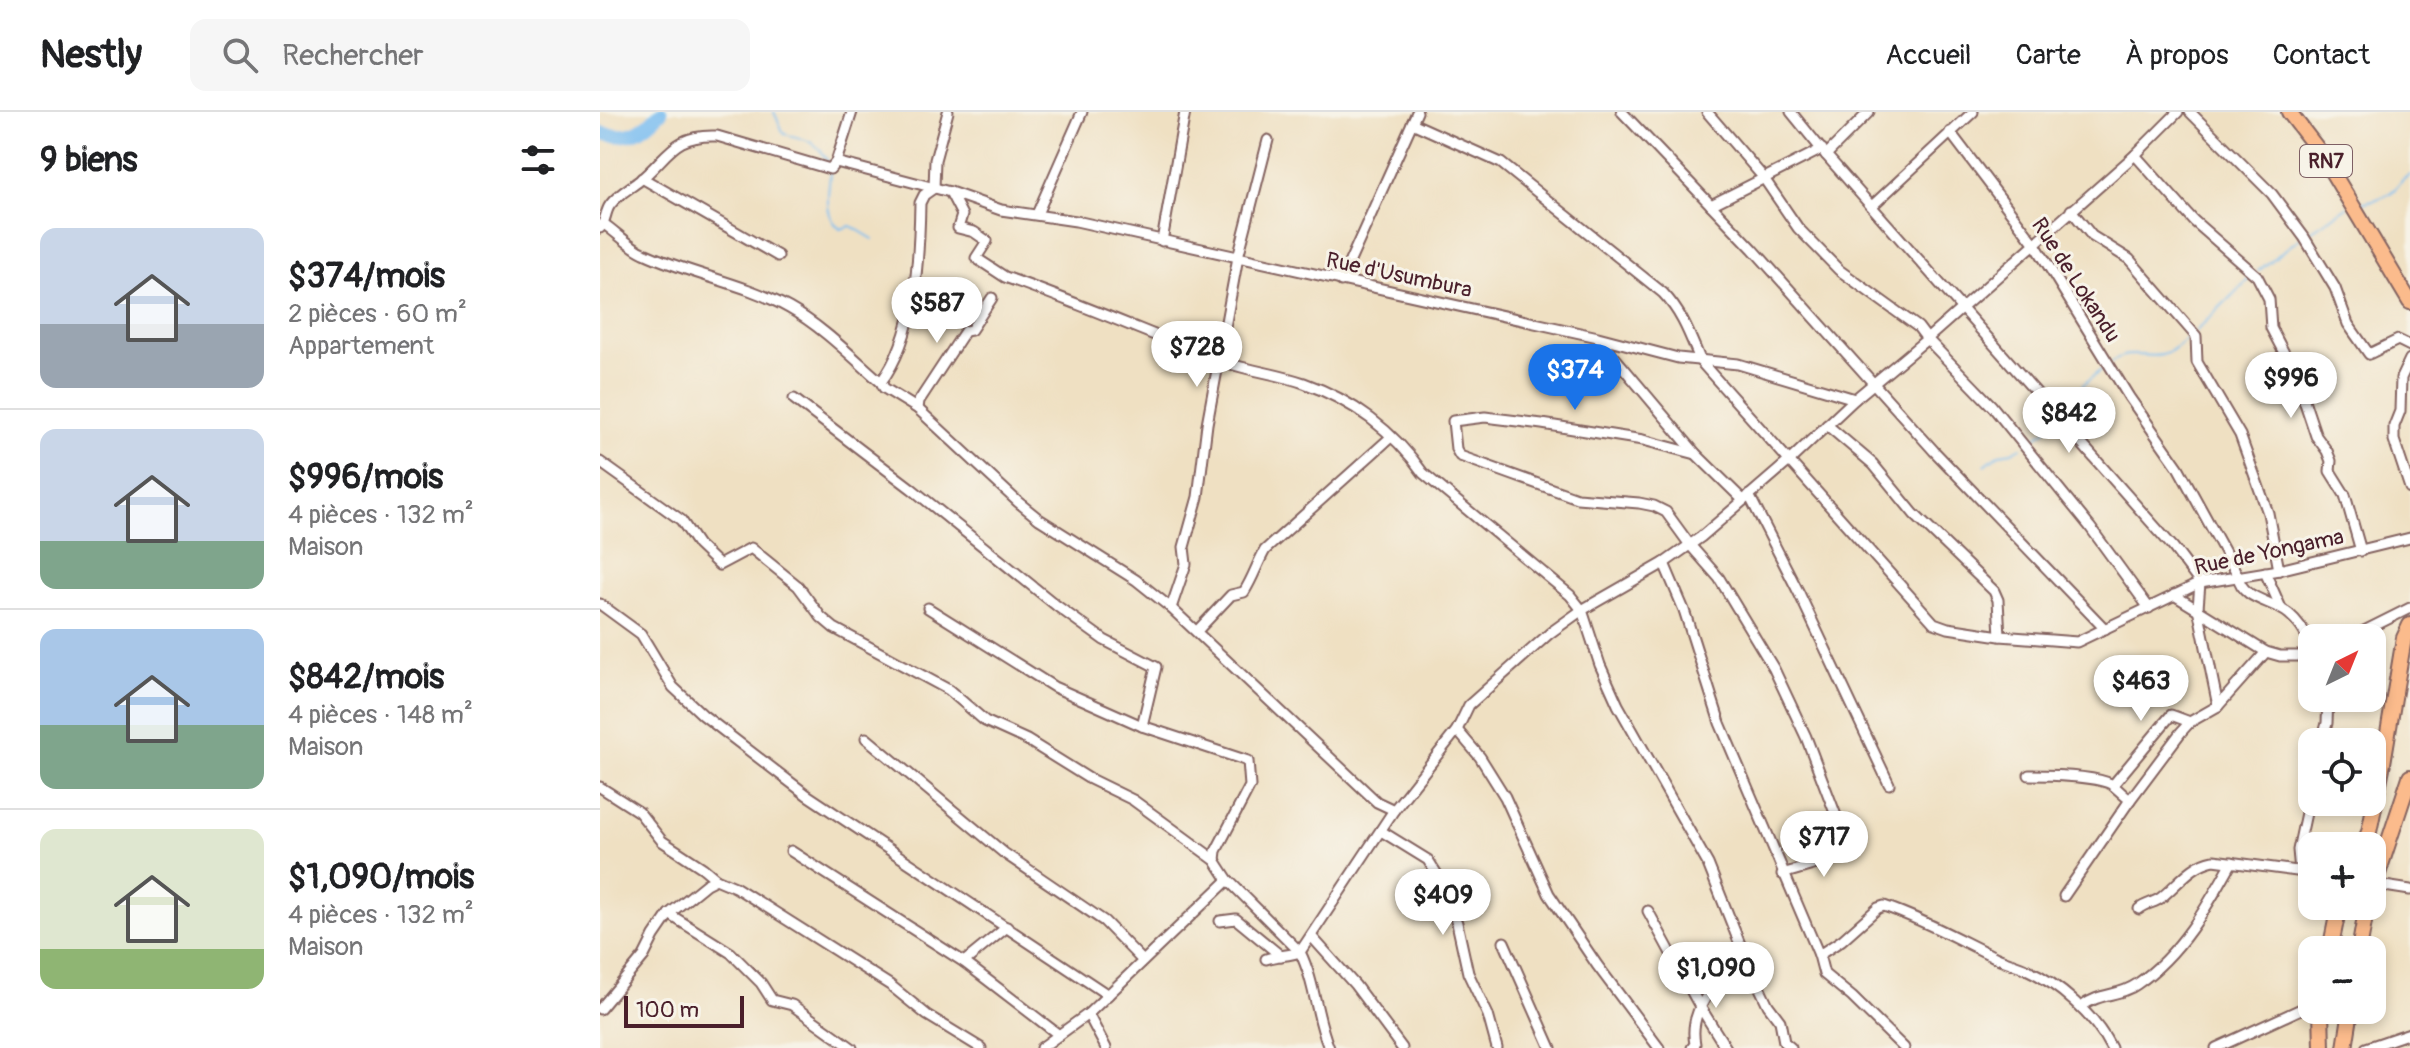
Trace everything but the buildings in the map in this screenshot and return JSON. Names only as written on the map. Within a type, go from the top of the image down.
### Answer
[{"type":"main road","name":"RN7","points":[[2289,112],[2322,155],[2404,277],[2410,302]]},
{"type":"main road","points":[[2369,832],[2404,638],[2410,625]]},
{"type":"main road","points":[[2386,848],[2410,777]]},
{"type":"main road","points":[[2321,1024],[2322,1048]]},
{"type":"main road","points":[[2345,1048],[2349,1024]]},
{"type":"street","points":[[836,162],[852,112]]},
{"type":"street","points":[[881,382],[890,371],[916,288],[920,203],[924,195],[934,188],[935,160],[948,112]]},
{"type":"street","points":[[1037,214],[1082,112]]},
{"type":"street","points":[[1162,241],[1185,112]]},
{"type":"street","points":[[1341,281],[1417,112]]},
{"type":"street","points":[[1622,112],[2105,629]]},
{"type":"street","points":[[1707,112],[1763,177],[1798,228],[1839,270],[1918,327],[2012,430],[2090,527],[2149,608]]},
{"type":"street","points":[[1791,112],[2173,547],[2200,583],[2198,608],[2218,706]]},
{"type":"street","points":[[1711,205],[1763,177],[1824,152],[1869,112]]},
{"type":"street","points":[[1872,206],[1973,112]]},
{"type":"street","points":[[1266,959],[1300,952],[1312,937],[1394,810],[1457,730],[1469,705],[1550,633],[1582,610],[1690,545],[2035,244],[2135,155],[2178,112]]},
{"type":"street","points":[[2190,112],[2272,194],[2304,237],[2335,288],[2348,324],[2369,354],[2398,340],[2410,346]]},
{"type":"street","name":"Rue de Yongama","points":[[1412,123],[1501,163],[1663,293],[1688,327],[1701,362],[1934,623],[2000,636],[2077,642],[2200,583],[2279,570],[2410,538]]},
{"type":"street","name":"Rue de Lokandu","points":[[1950,132],[2035,244],[2129,397],[2178,467],[2238,576],[2240,586],[2281,608]]},
{"type":"street","name":"Rue d'Usumbura","points":[[642,178],[678,142],[702,135],[732,139],[830,169],[836,162],[950,192],[1001,210],[1037,214],[1238,257],[1598,337],[1656,354],[1701,362],[1738,364],[1855,399]]},
{"type":"street","points":[[1171,608],[1186,564],[1184,547],[1198,497],[1207,424],[1238,257],[1268,140]]},
{"type":"street","points":[[2135,155],[2201,228],[2257,276],[2269,299],[2271,328],[2296,376],[2316,436],[2327,451],[2331,461],[2330,471],[2345,495],[2361,551]]},
{"type":"street","points":[[778,256],[642,178],[608,207],[602,226],[640,251],[672,265],[736,284],[811,323],[881,382],[884,388],[918,409],[1028,510],[1136,580],[1171,608],[1377,802],[1394,810]]},
{"type":"street","points":[[950,192],[962,215],[958,228],[974,232],[987,241],[976,258],[1005,277],[1220,361],[1304,383],[1331,395],[1373,420],[1409,453],[1423,473],[1570,595],[1582,610],[1600,665],[1618,705],[1708,864],[1745,957],[1768,1005],[1780,1021],[1784,1042],[1791,1048]]},
{"type":"street","points":[[2071,210],[2092,236],[2129,259],[2196,336],[2197,362],[2240,435],[2268,513],[2279,570]]},
{"type":"street","points":[[918,409],[919,401],[965,331],[971,330],[992,298]]},
{"type":"street","points":[[1598,337],[1696,454],[1746,498],[1799,593],[1889,784]]},
{"type":"street","points":[[2410,359],[2401,378],[2400,411],[2394,426],[2394,440],[2410,488]]},
{"type":"street","points":[[794,399],[1057,606],[1104,640],[1156,667],[1142,726]]},
{"type":"street","points":[[1696,454],[1643,440],[1542,424],[1485,417],[1453,421],[1456,449],[1460,456],[1577,498],[1654,506],[1666,512],[1719,578],[1774,669],[1806,737],[1845,839],[1820,863],[1782,874]]},
{"type":"street","points":[[1827,425],[1873,464],[1914,514],[1994,591],[1998,600],[2000,636]]},
{"type":"street","points":[[1197,631],[1231,595],[1244,592],[1265,550],[1391,437]]},
{"type":"street","points":[[600,462],[681,520],[698,545],[719,565],[751,548],[798,586],[821,617],[834,628],[949,690],[985,721],[1027,740],[1088,778],[1133,800],[1215,860],[1228,880],[1300,952],[1329,1048]]},
{"type":"street","points":[[1664,563],[1684,610],[1720,723],[1819,955],[1824,974],[1904,1048]]},
{"type":"street","points":[[2265,572],[2281,608],[2298,624]]},
{"type":"street","points":[[2174,595],[2266,652],[2298,656]]},
{"type":"street","points":[[600,604],[641,634],[673,687],[703,715],[807,795],[1108,995]]},
{"type":"street","points":[[928,608],[1054,687],[1142,726],[1248,761],[1250,786],[1216,851],[1215,860]]},
{"type":"street","points":[[2378,624],[2410,608]]},
{"type":"street","points":[[2064,896],[2130,800],[2190,722],[2218,706],[2266,652]]},
{"type":"street","points":[[2113,785],[2171,715],[2190,722]]},
{"type":"street","points":[[1457,730],[1480,757],[1505,797],[1549,894],[1659,1048]]},
{"type":"street","points":[[866,738],[1004,853],[1104,921],[1143,961]]},
{"type":"street","points":[[2029,775],[2101,781],[2113,785],[2130,800]]},
{"type":"street","points":[[600,787],[639,812],[662,841],[716,879],[735,887],[877,976],[927,1015],[981,1048]]},
{"type":"street","points":[[1381,831],[1428,860],[1443,884],[1457,923],[1468,973],[1488,1015],[1497,1048]]},
{"type":"street","points":[[791,851],[964,962],[1059,1035]]},
{"type":"street","points":[[2139,909],[2157,900],[2202,862],[2214,860],[2298,871]]},
{"type":"street","points":[[2081,1007],[2093,997],[2134,986],[2151,973],[2202,915],[2232,862]]},
{"type":"street","points":[[600,1009],[644,956],[669,914],[716,879]]},
{"type":"street","points":[[1041,1048],[1088,1014],[1228,880]]},
{"type":"street","points":[[2386,887],[2410,890]]},
{"type":"street","points":[[1819,955],[1884,906],[2029,970],[2081,1007],[2098,1026],[2111,1048]]},
{"type":"street","points":[[1648,911],[1726,1048]]},
{"type":"street","points":[[669,914],[731,953],[761,983],[772,1000],[792,1005],[852,1048]]},
{"type":"street","points":[[1220,921],[1236,919],[1283,957]]},
{"type":"street","points":[[964,962],[1007,927]]},
{"type":"street","points":[[1312,937],[1355,985],[1402,1048]]},
{"type":"street","points":[[1504,942],[1551,1048]]},
{"type":"street","points":[[1692,1048],[1695,1044],[1692,1031],[1699,1005],[1720,980],[1730,960],[1745,957]]},
{"type":"street","points":[[2216,1048],[2298,1010]]},
{"type":"street","points":[[1088,1014],[1106,1048]]},
{"type":"street","points":[[2366,1048],[2410,1033]]},
{"type":"waterway","points":[[600,133],[619,136],[634,133],[661,112]]},
{"type":"waterway","points":[[774,112],[784,134],[812,143],[830,166]]},
{"type":"waterway","points":[[830,172],[828,203],[834,223],[840,229],[851,226],[873,239]]},
{"type":"waterway","points":[[2359,203],[2388,194],[2410,175]]},
{"type":"waterway","points":[[2306,234],[2347,207]]},
{"type":"waterway","points":[[2258,271],[2300,238]]},
{"type":"waterway","points":[[2196,331],[2251,277]]},
{"type":"waterway","points":[[2111,363],[2129,355],[2166,354],[2190,336]]},
{"type":"waterway","points":[[2058,411],[2105,367]]},
{"type":"waterway","points":[[2026,443],[2045,431],[2054,419]]},
{"type":"waterway","points":[[1985,465],[1999,454],[2021,447]]}]
